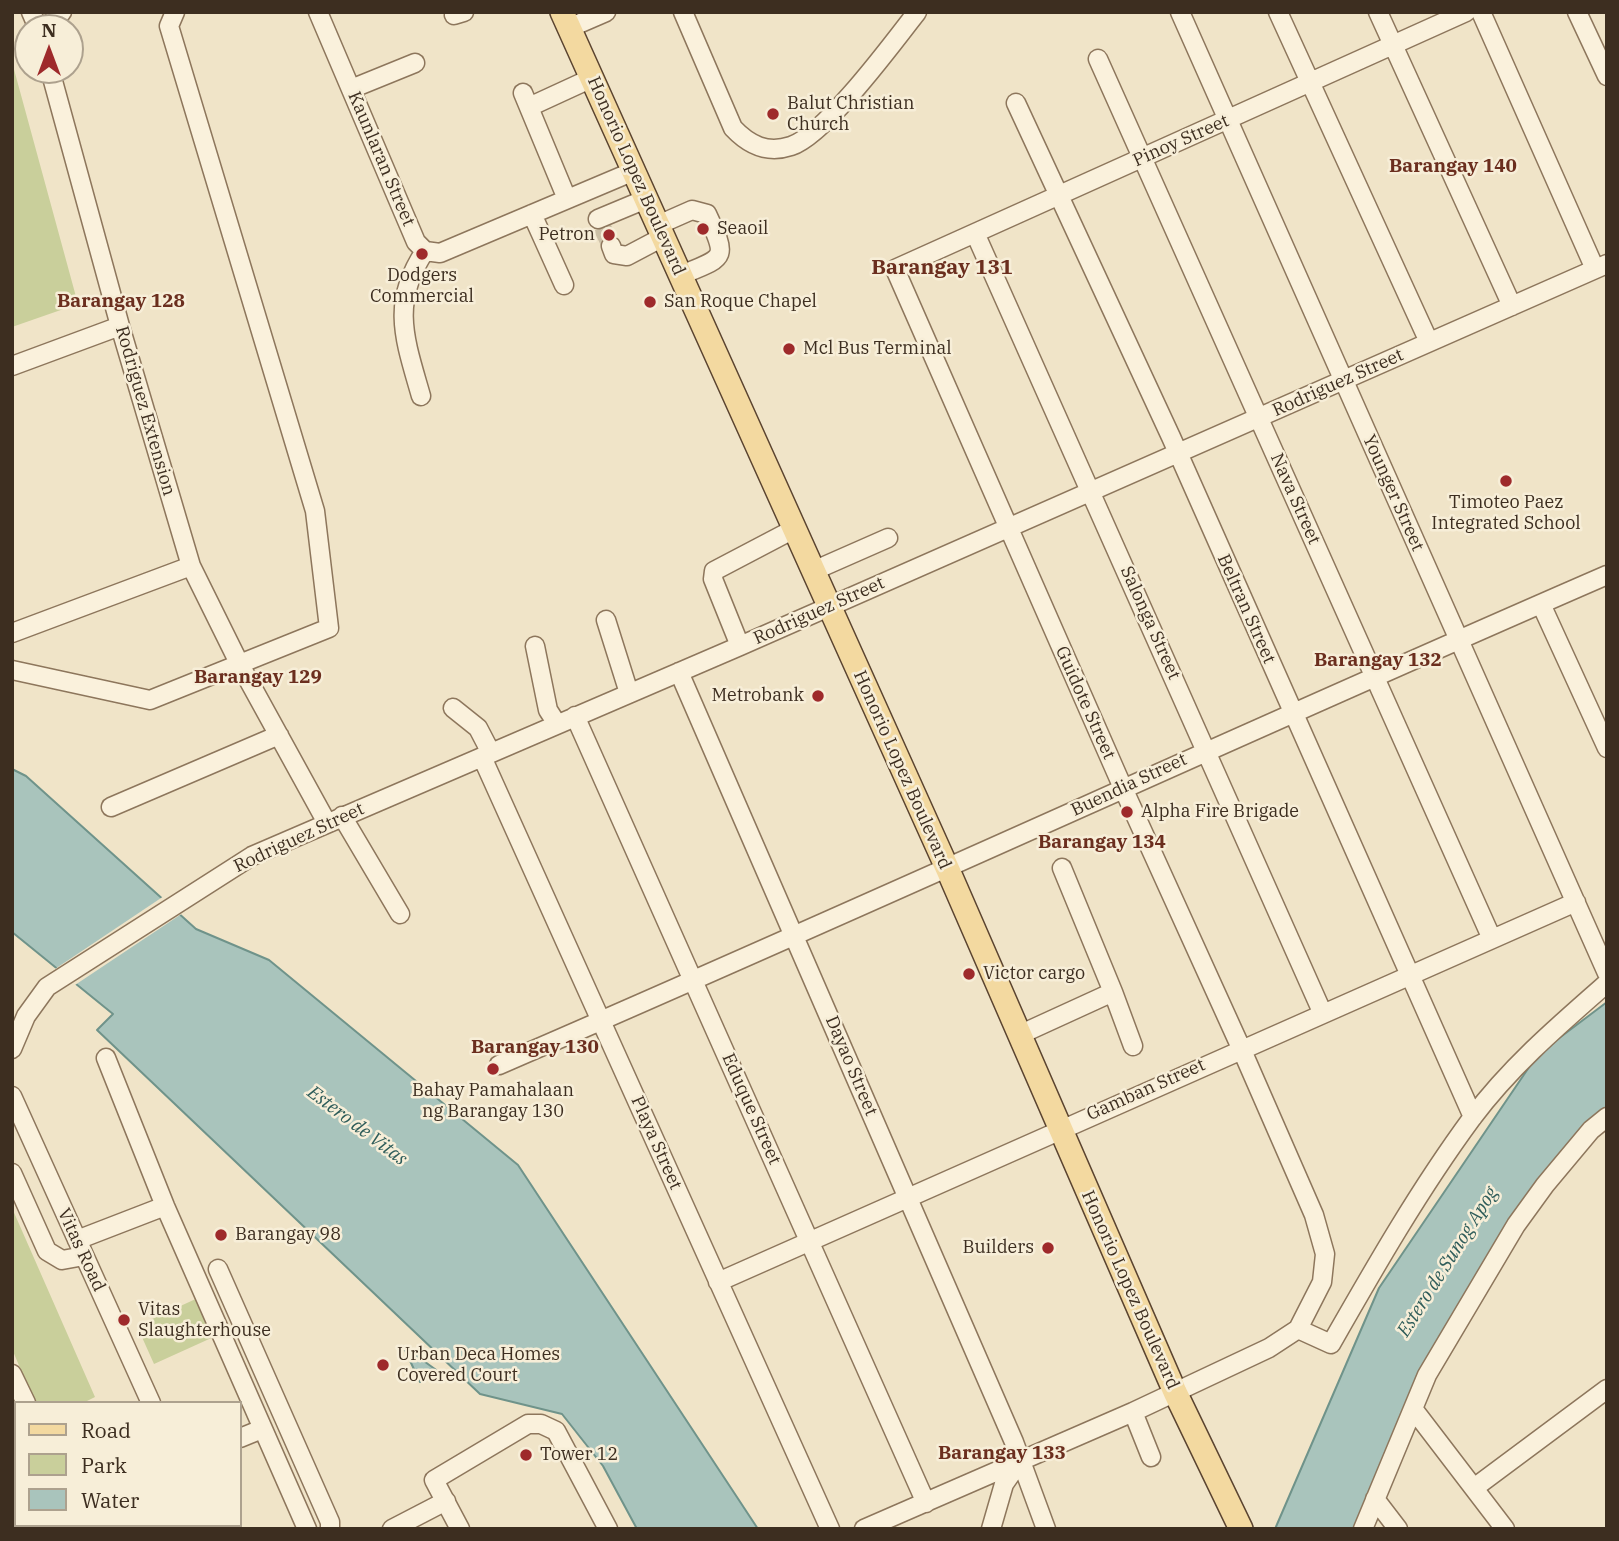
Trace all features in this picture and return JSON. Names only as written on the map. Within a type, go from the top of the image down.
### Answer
[{"type":"main road","name":"Honorio Lopez Boulevard","points":[[566,20],[947,870],[1175,1392],[1238,1523]]},
{"type":"street","points":[[12,670],[150,700],[241,666],[329,628],[315,511],[169,26],[175,12]]},
{"type":"street","name":"Kaunlaran Street","points":[[318,12],[416,242],[425,251]]},
{"type":"street","points":[[566,20],[606,12]]},
{"type":"street","points":[[684,12],[733,128],[747,142],[768,150],[792,146],[813,132],[866,76],[917,12]]},
{"type":"street","name":"Younger Street","points":[[1180,12],[1607,973]]},
{"type":"street","points":[[1278,12],[1429,342]]},
{"type":"street","points":[[1378,12],[1512,306]]},
{"type":"street","name":"Pinoy Street","points":[[895,269],[1466,12]]},
{"type":"street","points":[[1481,12],[1601,267]]},
{"type":"street","points":[[1577,12],[1607,76]]},
{"type":"street","name":"Nava Street","points":[[1098,59],[1492,939]]},
{"type":"street","points":[[351,89],[415,63]]},
{"type":"street","points":[[567,199],[526,100],[592,78]]},
{"type":"street","name":"Rodriguez Extension","points":[[54,84],[120,326],[191,566],[279,735],[400,914]]},
{"type":"street","name":"Beltran Street","points":[[1016,103],[1177,453],[1473,1117]]},
{"type":"street","points":[[421,396],[404,337],[404,313],[410,274],[425,251],[440,253],[634,171]]},
{"type":"street","points":[[584,192],[600,223],[646,199]]},
{"type":"street","points":[[611,246],[614,254],[627,256],[692,210],[707,214],[722,246],[720,254],[715,262],[681,275]]},
{"type":"street","points":[[532,214],[564,285]]},
{"type":"street","name":"Salonga Street","points":[[975,233],[1323,1014]]},
{"type":"street","name":"Rodriguez Street","points":[[12,1049],[26,1016],[47,988],[252,856],[740,646],[1601,267]]},
{"type":"street","name":"Guidote Street","points":[[895,269],[1314,1215],[1325,1254],[1322,1282],[1298,1329]]},
{"type":"street","points":[[12,366],[120,326]]},
{"type":"street","points":[[740,646],[713,579],[714,571],[794,529]]},
{"type":"street","points":[[813,571],[888,538]]},
{"type":"street","points":[[12,633],[191,566]]},
{"type":"street","name":"Buendia Street","points":[[499,1065],[947,870],[1292,712],[1607,575]]},
{"type":"street","points":[[1541,604],[1607,748]]},
{"type":"street","points":[[606,620],[629,693]]},
{"type":"street","points":[[535,646],[548,710],[557,724]]},
{"type":"street","name":"Dayao Street","points":[[679,672],[1014,1443],[1046,1529]]},
{"type":"street","name":"Playa Street","points":[[453,708],[478,728],[486,755],[601,1021],[830,1529]]},
{"type":"street","name":"Eduque Street","points":[[575,716],[926,1503]]},
{"type":"street","points":[[111,807],[279,735]]},
{"type":"street","points":[[1062,869],[1133,1046]]},
{"type":"street","name":"Gamban Street","points":[[718,1282],[1060,1128],[1576,902]]},
{"type":"street","points":[[864,1529],[1133,1412],[1269,1348],[1298,1329],[1331,1344],[1398,1227],[1473,1117],[1542,1040],[1607,983]]},
{"type":"street","points":[[1019,1035],[1113,992]]},
{"type":"street","points":[[106,1058],[165,1206],[307,1529]]},
{"type":"street","name":"Vitas Road","points":[[12,1096],[150,1401]]},
{"type":"street","points":[[1363,1529],[1427,1375],[1516,1225],[1545,1185],[1607,1117]]},
{"type":"street","points":[[12,1174],[47,1251],[62,1260],[165,1206]]},
{"type":"street","points":[[218,1269],[330,1522],[330,1529]]},
{"type":"street","points":[[12,1374],[25,1401]]},
{"type":"street","points":[[1474,1488],[1607,1389]]},
{"type":"street","points":[[1414,1410],[1505,1529]]},
{"type":"street","points":[[1133,1412],[1151,1457]]},
{"type":"street","points":[[460,1529],[434,1480],[528,1424],[541,1424],[556,1431],[608,1529]]},
{"type":"street","points":[[242,1437],[262,1429]]},
{"type":"street","points":[[991,1529],[1004,1484],[1020,1461]]},
{"type":"street","points":[[1375,1499],[1398,1529]]},
{"type":"street","points":[[392,1529],[446,1501]]},
{"type":"green space","points":[[12,62],[14,84],[18,84],[78,304],[12,327]]},
{"type":"green space","points":[[12,1208],[95,1397],[87,1401],[34,1401],[12,1349]]},
{"type":"green space","points":[[200,1297],[218,1335],[154,1364],[137,1326]]},
{"type":"water","name":"Estero de Vitas","points":[[12,769],[26,776],[196,929],[269,960],[518,1165],[758,1529],[637,1529],[603,1466],[562,1414],[480,1394],[97,1030],[113,1014],[12,932]]},
{"type":"water","name":"Estero de Sunog Apog","points":[[1607,1002],[1607,1114],[1520,1210],[1357,1529],[1275,1529],[1379,1288],[1538,1054]]},
{"type":"water","points":[[403,1346],[439,1372],[420,1382]]},
{"type":"pier","points":[[164,896],[183,913],[72,987],[52,971]]},
{"type":"tunnel","points":[[602,227],[611,246]]},
{"type":"place","name":"Balut Christian Church","points":[[773,114]]},
{"type":"place","name":"Seaoil","points":[[703,229]]},
{"type":"place","name":"Petron","points":[[609,235]]},
{"type":"place","name":"Dodgers Commercial","points":[[422,254]]},
{"type":"place","name":"San Roque Chapel","points":[[650,302]]},
{"type":"place","name":"Mcl Bus Terminal","points":[[789,349]]},
{"type":"place","name":"Timoteo Paez Integrated School","points":[[1506,481]]},
{"type":"place","name":"Metrobank","points":[[818,696]]},
{"type":"place","name":"Alpha Fire Brigade","points":[[1127,812]]},
{"type":"place","name":"Victor cargo","points":[[969,974]]},
{"type":"place","name":"Bahay Pamahalaan ng Barangay 130","points":[[493,1069]]},
{"type":"place","name":"Barangay 98","points":[[221,1235]]},
{"type":"place","name":"Builders","points":[[1048,1248]]},
{"type":"place","name":"Vitas Slaughterhouse","points":[[124,1320]]},
{"type":"place","name":"Urban Deca Homes Covered Court","points":[[383,1365]]},
{"type":"place","name":"Tower 12","points":[[526,1455]]},
{"type":"district","name":"Barangay 140","points":[[1453,167]]},
{"type":"district","name":"Barangay 131","points":[[942,268]]},
{"type":"district","name":"Barangay 128","points":[[121,302]]},
{"type":"district","name":"Barangay 132","points":[[1378,661]]},
{"type":"district","name":"Barangay 129","points":[[258,678]]},
{"type":"district","name":"Barangay 134","points":[[1102,843]]},
{"type":"district","name":"Barangay 130","points":[[535,1048]]},
{"type":"district","name":"Barangay 133","points":[[1002,1454]]}]
